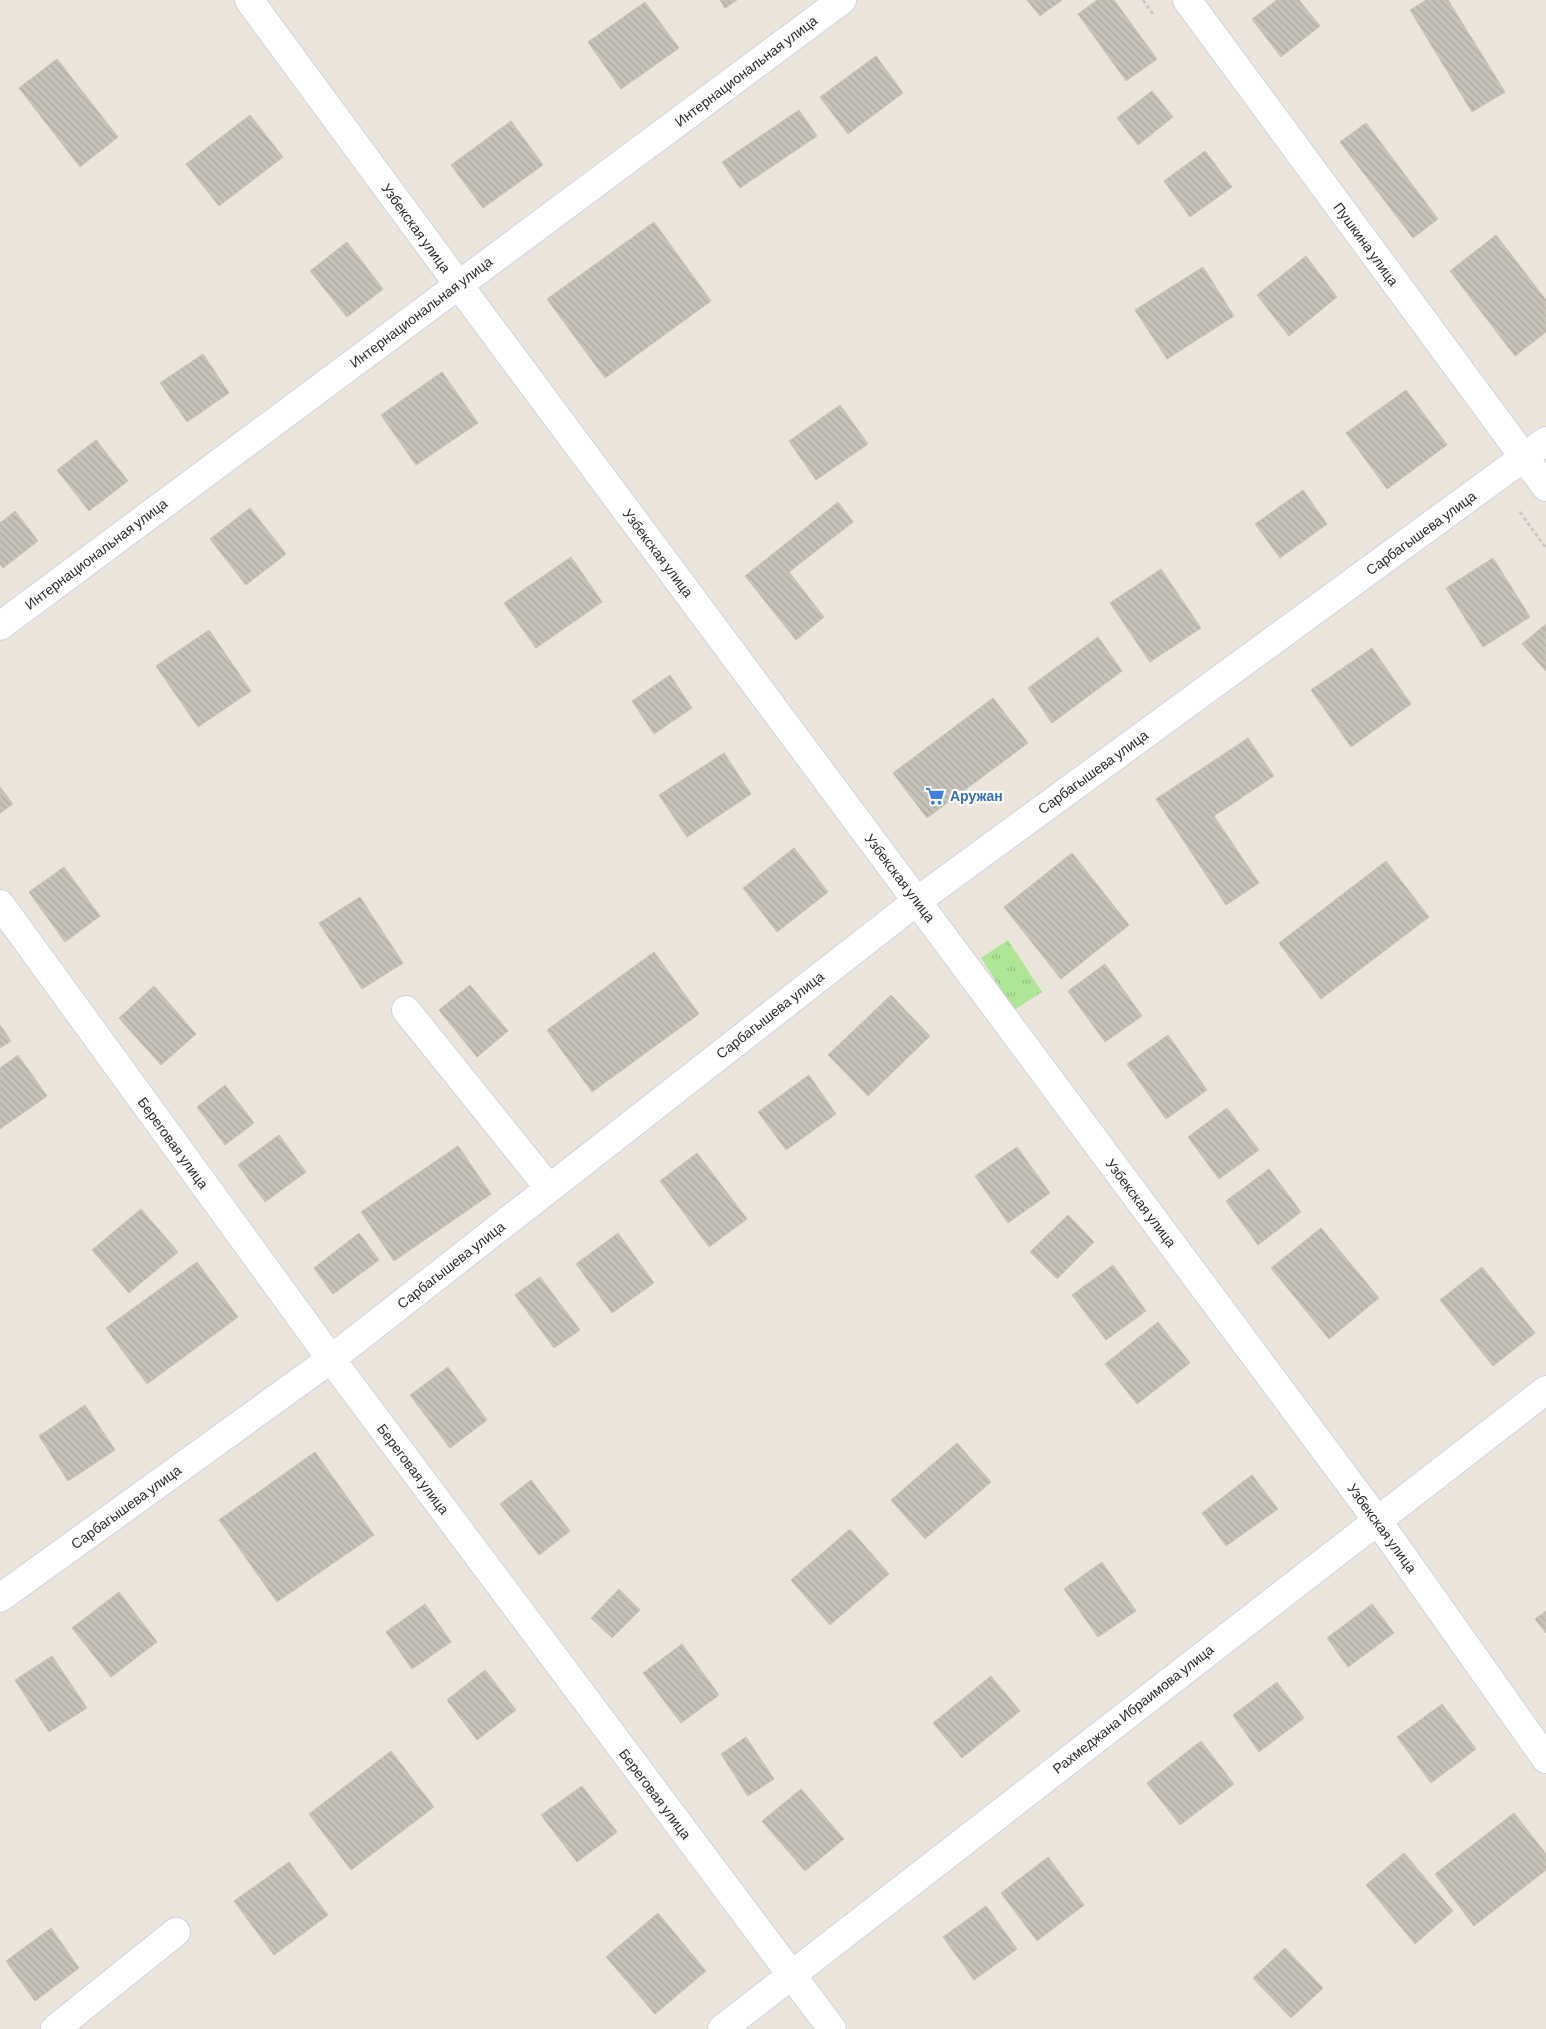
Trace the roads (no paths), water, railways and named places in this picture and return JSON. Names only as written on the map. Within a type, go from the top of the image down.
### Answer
[{"type":"street","name":"Узбекская улица","points":[[249,0],[1377,1520],[1546,1759]]},
{"type":"street","name":"Интернациональная улица","points":[[0,626],[842,0]]},
{"type":"street","name":"Пушкина улица","points":[[1187,0],[1546,487]]},
{"type":"street","name":"Сарбагышева улица","points":[[0,1598],[331,1359],[917,901],[1546,441]]},
{"type":"street","name":"Береговая улица","points":[[0,904],[331,1359],[832,2029]]},
{"type":"street","points":[[406,1010],[549,1188]]},
{"type":"street","name":"Рахмеджана Ибраимова улица","points":[[722,2029],[790,1974],[1546,1390]]},
{"type":"street","points":[[55,2029],[176,1932]]},
{"type":"place","name":"Аружан","points":[[935,796]]}]
